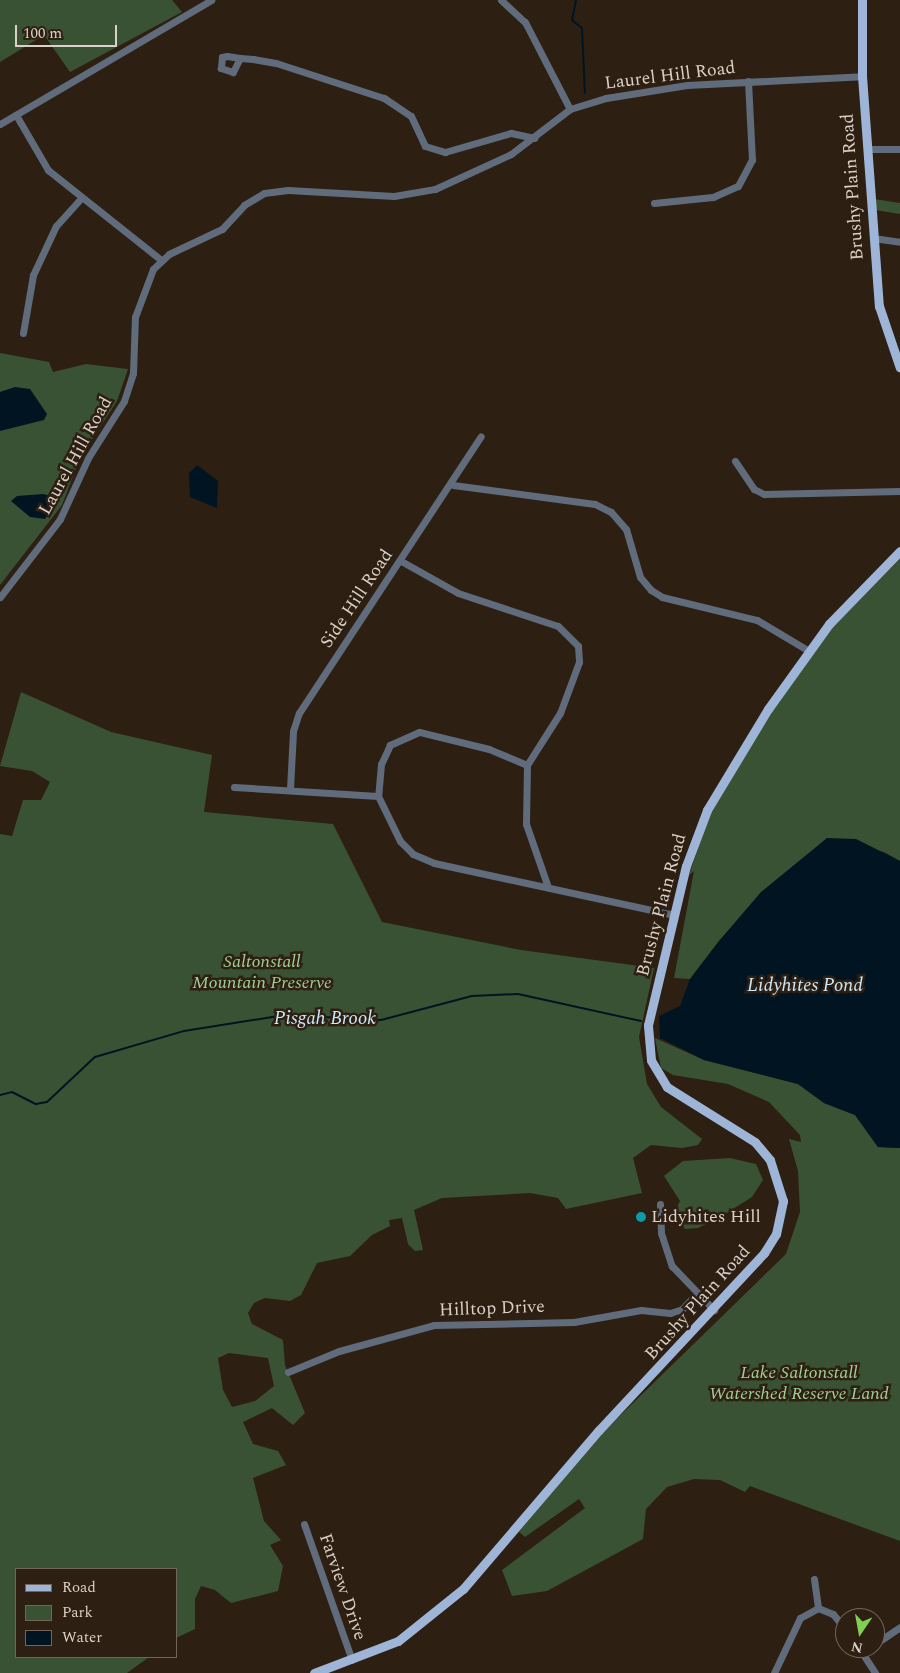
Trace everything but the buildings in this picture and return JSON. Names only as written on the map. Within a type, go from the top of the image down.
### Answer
[{"type":"main road","name":"Brushy Plain Road","points":[[862,0],[862,76],[880,316],[900,368]]},
{"type":"main road","name":"Brushy Plain Road","points":[[314,1673],[352,1660],[409,1634],[474,1579],[580,1452],[714,1310],[771,1243],[782,1214],[782,1187],[770,1160],[755,1142],[676,1096],[654,1066],[648,1025],[674,915],[707,810],[809,651],[847,602],[900,551]]},
{"type":"street","points":[[0,124],[211,0]]},
{"type":"street","points":[[501,0],[525,22],[570,110]]},
{"type":"street","points":[[240,58],[292,66],[384,98],[411,116],[425,146],[445,152],[510,134],[534,138]]},
{"type":"street","name":"Laurel Hill Road","points":[[0,597],[60,519],[88,458],[124,401],[133,374],[138,304],[161,260],[222,229],[244,205],[264,193],[288,190],[413,194],[475,174],[534,138],[570,110],[648,90],[748,81],[862,76]]},
{"type":"street","points":[[654,203],[713,197],[738,186],[752,160],[748,81]]},
{"type":"street","points":[[16,115],[48,170],[161,260]]},
{"type":"street","points":[[867,149],[900,149]]},
{"type":"street","points":[[23,334],[33,275],[56,226],[82,198]]},
{"type":"street","points":[[873,238],[900,242]]},
{"type":"street","name":"Side Hill Road","points":[[290,789],[293,731],[299,713],[453,484],[481,436]]},
{"type":"street","points":[[735,462],[754,489],[764,494],[900,491]]},
{"type":"street","points":[[453,484],[595,504],[611,512],[626,530],[640,577],[651,590],[662,598],[757,620],[809,651]]},
{"type":"street","points":[[401,561],[458,592],[558,626],[578,646],[579,662],[560,713],[527,765],[526,824],[548,887]]},
{"type":"street","points":[[527,765],[489,749],[418,732],[390,745],[381,764],[378,796],[390,824],[413,854],[434,863],[674,915]]},
{"type":"street","points":[[234,787],[378,796]]},
{"type":"street","points":[[660,1204],[667,1255],[695,1295],[714,1310]]},
{"type":"street","name":"Hilltop Drive","points":[[288,1372],[339,1351],[434,1325],[574,1322],[641,1310],[670,1313],[682,1309],[695,1295]]},
{"type":"street","name":"Farview Drive","points":[[304,1524],[352,1660]]},
{"type":"street","points":[[814,1578],[818,1608]]},
{"type":"street","points":[[818,1608],[835,1616]]},
{"type":"street","points":[[774,1673],[800,1618],[818,1608]]},
{"type":"street","points":[[885,1637],[900,1627]]},
{"type":"street","points":[[868,1658],[875,1673]]},
{"type":"green space","points":[[0,0],[172,0],[182,12],[70,72],[44,35],[0,62]]},
{"type":"green space","points":[[874,199],[900,203],[900,214],[875,210]]},
{"type":"green space","points":[[0,353],[49,362],[53,372],[86,364],[128,369],[117,401],[80,458],[62,505],[0,585]]},
{"type":"green space","points":[[900,559],[900,861],[884,852],[827,838],[719,941],[690,979],[674,978],[694,871],[689,875],[711,811],[763,725],[831,629]]},
{"type":"green space","name":"Saltonstall Mountain Preserve","points":[[21,692],[111,732],[212,755],[204,812],[333,824],[382,922],[521,950],[654,968],[639,1037],[647,1084],[661,1107],[702,1139],[698,1145],[682,1148],[651,1145],[633,1158],[642,1193],[566,1209],[558,1198],[530,1193],[442,1198],[414,1210],[423,1250],[415,1251],[408,1244],[402,1218],[389,1220],[390,1226],[372,1235],[350,1256],[317,1263],[301,1295],[290,1301],[265,1298],[254,1303],[248,1313],[252,1324],[283,1340],[285,1365],[305,1413],[293,1425],[272,1408],[243,1422],[253,1444],[278,1451],[286,1465],[253,1478],[264,1521],[281,1540],[270,1545],[283,1566],[278,1591],[231,1603],[215,1590],[201,1586],[195,1599],[195,1629],[178,1637],[178,1568],[15,1568],[15,1658],[148,1658],[127,1673],[0,1673],[0,834],[12,836],[23,800],[41,800],[50,782],[32,771],[0,766]],"holes":[[[229,1353],[268,1358],[274,1386],[255,1401],[232,1407],[223,1390],[218,1358]]]},
{"type":"green space","name":"Lake Saltonstall Watershed Reserve Land","points":[[655,1038],[704,1060],[798,1084],[824,1103],[855,1115],[878,1147],[900,1148],[900,1541],[750,1486],[745,1492],[720,1480],[694,1479],[667,1487],[646,1509],[643,1539],[547,1591],[512,1596],[502,1570],[585,1508],[579,1499],[525,1537],[519,1532],[596,1439],[786,1254],[800,1212],[798,1171],[789,1139],[801,1142],[800,1135],[769,1102],[728,1084],[673,1075],[661,1068]]},
{"type":"green space","points":[[730,1158],[756,1164],[763,1180],[752,1197],[698,1228],[685,1229],[674,1213],[680,1201],[664,1176],[683,1161]]},
{"type":"water","points":[[15,387],[30,389],[47,414],[44,420],[0,431],[0,392]]},
{"type":"water","points":[[197,465],[218,481],[217,508],[190,497],[189,473]]},
{"type":"water","points":[[43,494],[59,498],[45,519],[30,517],[11,501],[17,496]]},
{"type":"water","name":"Lidyhites Pond","points":[[827,838],[856,839],[900,861],[900,1148],[878,1147],[855,1115],[824,1103],[798,1084],[704,1060],[660,1038],[659,1016],[680,1006],[690,979],[719,941],[761,892]]},
{"type":"waterway","points":[[576,0],[572,20],[582,28],[585,93]]},
{"type":"waterway","name":"Pisgah Brook","points":[[0,1095],[12,1092],[36,1104],[47,1102],[95,1057],[184,1031],[285,1015],[381,1020],[472,996],[518,994],[641,1021]]},
{"type":"place","name":"Lidyhites Hill","points":[[641,1217]]}]
